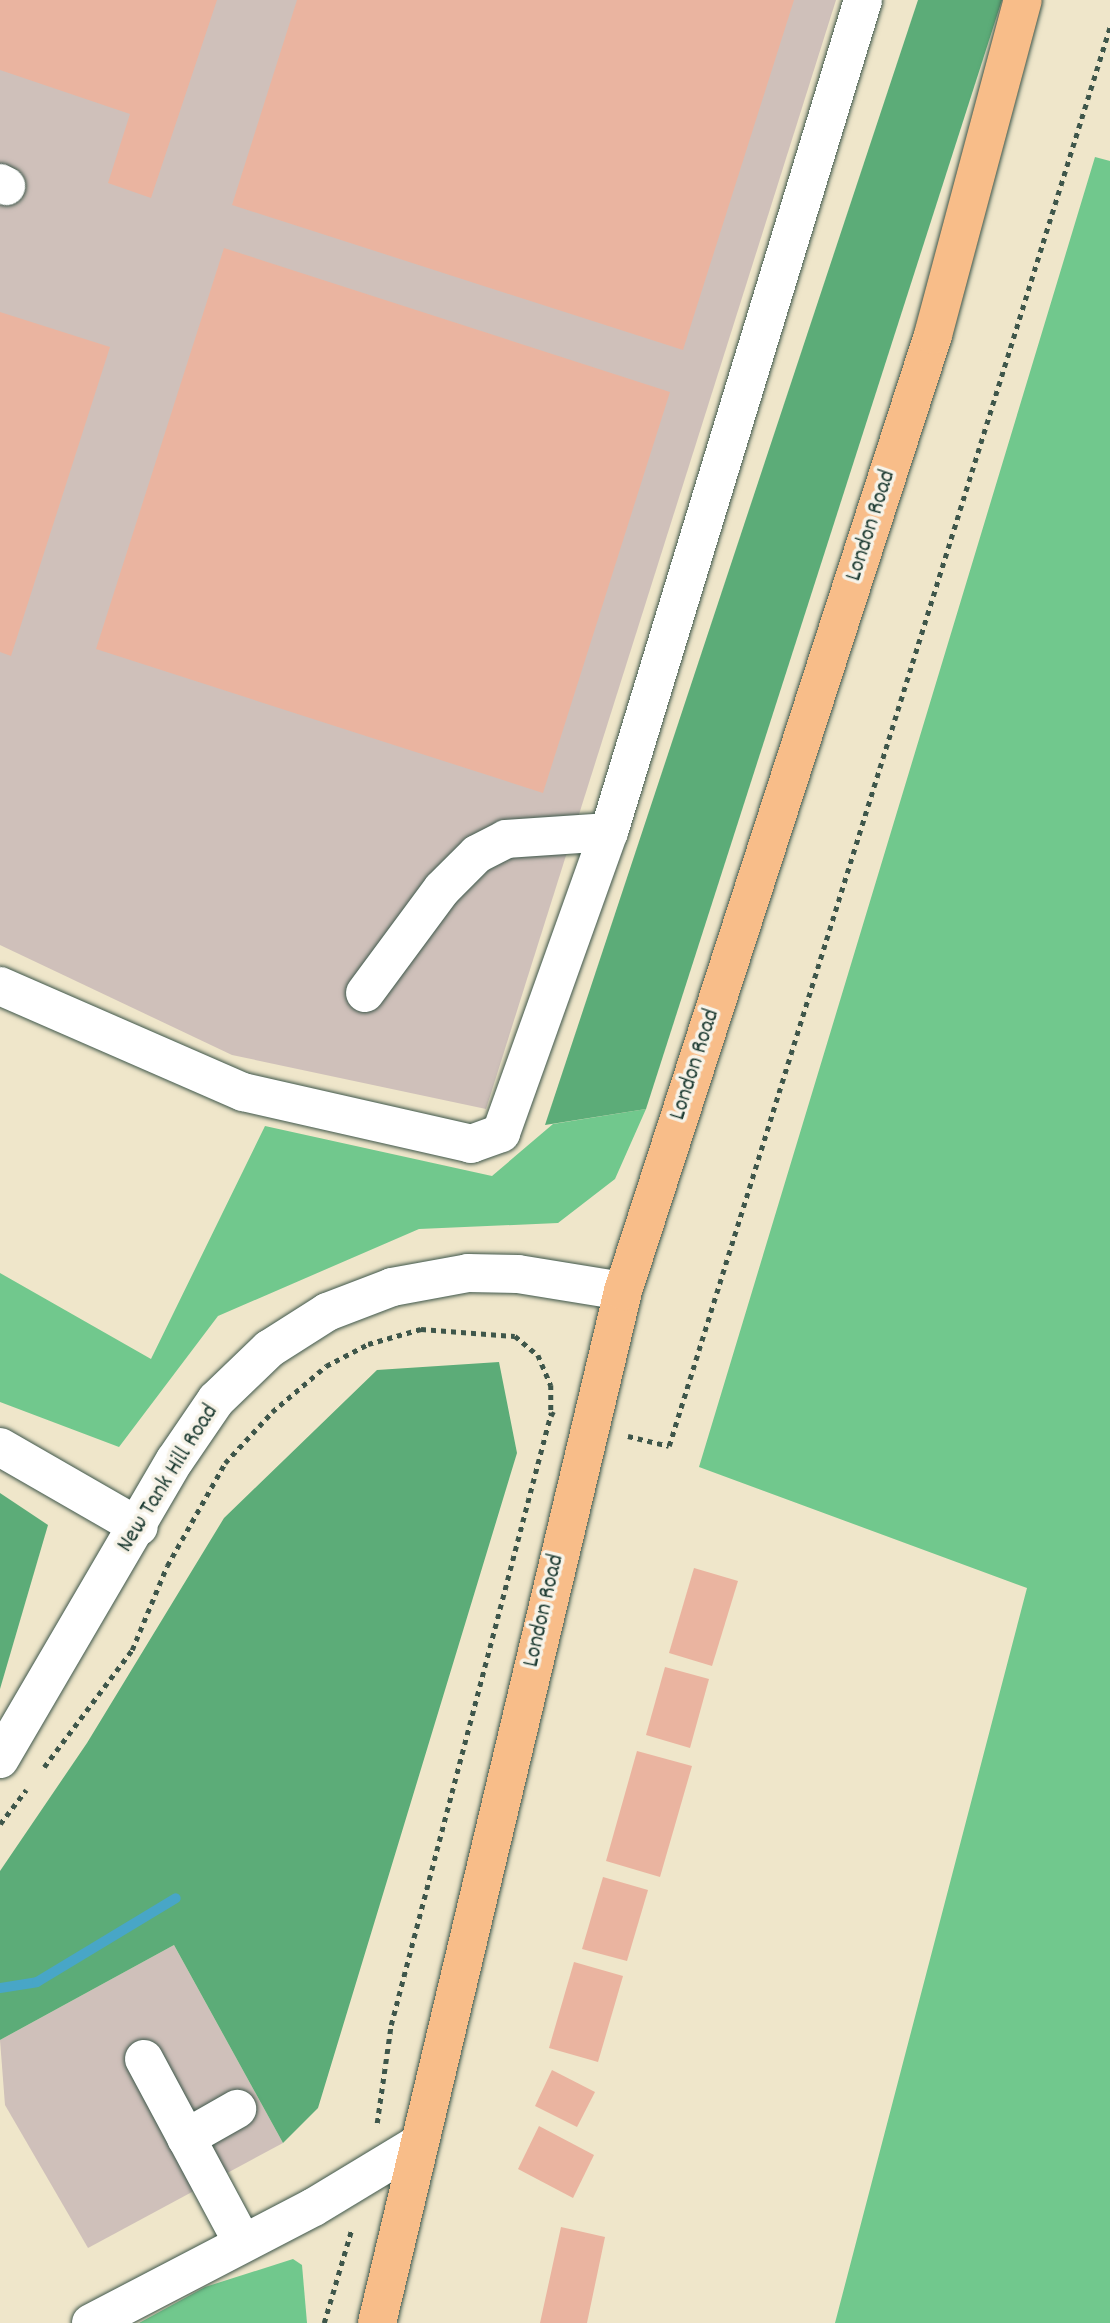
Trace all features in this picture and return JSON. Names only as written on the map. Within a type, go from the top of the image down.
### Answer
[{"type":"main road","name":"London Road","points":[[377,2323],[623,1291],[933,335],[1023,0]]},
{"type":"street","points":[[0,986],[243,1092],[471,1144],[501,1133],[514,1104],[609,832],[863,0]]},
{"type":"street","points":[[365,993],[442,889],[477,854],[506,839],[609,832]]},
{"type":"street","name":"New Tank Hill Road","points":[[0,1759],[139,1527],[175,1460],[216,1400],[269,1349],[327,1312],[393,1287],[468,1273],[518,1274],[623,1291]]},
{"type":"street","points":[[0,1447],[139,1527]]},
{"type":"street","points":[[144,2059],[242,2242]]},
{"type":"street","points":[[187,2138],[237,2109]]},
{"type":"street","points":[[91,2323],[242,2242],[314,2207],[418,2144]]},
{"type":"path","points":[[629,1436],[669,1446],[1110,27]]},
{"type":"path","points":[[41,1770],[132,1650],[167,1566],[226,1462],[272,1412],[326,1366],[368,1345],[421,1329],[465,1329],[515,1336],[538,1356],[551,1385],[551,1413],[391,2025],[383,2101]]},
{"type":"path","points":[[551,1413],[558,1416]]},
{"type":"path","points":[[0,1824],[33,1781]]},
{"type":"path","points":[[324,2323],[329,2298],[341,2276]]},
{"type":"shaded area","points":[[0,0],[836,0],[486,1109],[232,1055],[0,945]]},
{"type":"shaded area","points":[[174,1945],[283,2143],[88,2248],[5,2105],[0,2040]]},
{"type":"green space","points":[[918,0],[1002,0],[646,1109],[545,1125]]},
{"type":"green space","points":[[1095,157],[1110,161],[1110,2323],[835,2323],[1027,1588],[699,1467]]},
{"type":"green space","points":[[646,1109],[615,1179],[558,1223],[419,1229],[218,1316],[119,1447],[0,1402],[0,1273],[151,1359],[265,1126],[492,1176],[553,1124]]},
{"type":"green space","points":[[499,1362],[517,1453],[318,2108],[283,2143],[174,1945],[0,2040],[0,1871],[87,1743],[224,1518],[377,1370]]},
{"type":"green space","points":[[0,1493],[48,1525],[0,1689]]},
{"type":"green space","points":[[293,2259],[302,2265],[307,2323],[139,2323],[205,2287]]},
{"type":"building","points":[[0,0],[217,0],[151,198],[108,183],[130,114],[0,70]]},
{"type":"building","points":[[297,0],[794,0],[683,350],[232,205]]},
{"type":"building","points":[[224,248],[670,392],[543,793],[96,649]]},
{"type":"building","points":[[0,312],[110,347],[11,656],[0,652]]},
{"type":"building","points":[[694,1568],[738,1581],[712,1666],[669,1653]]},
{"type":"building","points":[[665,1667],[709,1679],[690,1748],[646,1735]]},
{"type":"building","points":[[637,1751],[692,1766],[660,1877],[606,1861]]},
{"type":"building","points":[[603,1877],[648,1890],[627,1961],[582,1949]]},
{"type":"building","points":[[574,1962],[623,1976],[598,2062],[549,2048]]},
{"type":"building","points":[[552,2070],[595,2092],[577,2127],[535,2106]]},
{"type":"building","points":[[539,2126],[594,2155],[573,2198],[518,2169]]},
{"type":"building","points":[[561,2227],[605,2237],[587,2323],[540,2323]]},
{"type":"waterway","points":[[0,1988],[37,1982],[176,1898]]}]
